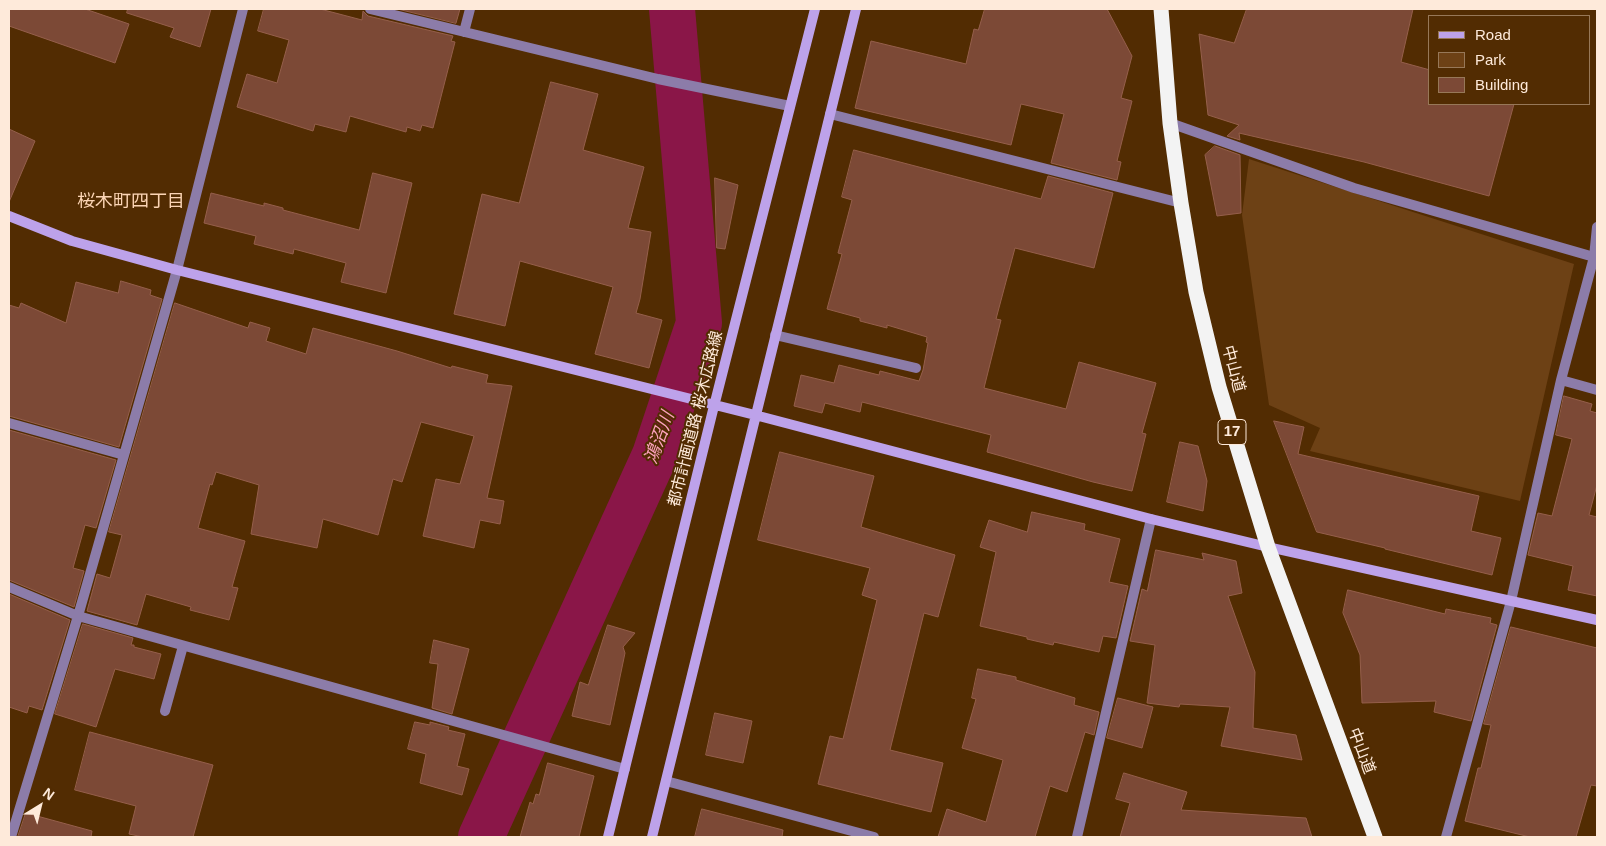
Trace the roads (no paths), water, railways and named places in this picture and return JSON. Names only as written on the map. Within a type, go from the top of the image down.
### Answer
[{"type":"highway","name":"中山道","points":[[1161,9],[1170,123],[1181,203],[1196,292],[1222,397],[1268,548],[1375,837]]},
{"type":"street","points":[[11,837],[78,616],[177,270],[243,9]]},
{"type":"street","points":[[370,9],[658,79],[790,106]]},
{"type":"street","points":[[464,32],[470,9]]},
{"type":"street","name":"都市計画道路 桜木広路線","points":[[608,837],[714,406],[815,9]]},
{"type":"street","points":[[652,837],[856,9]]},
{"type":"street","points":[[830,114],[1181,203]]},
{"type":"street","points":[[1170,123],[1354,188],[1596,257]]},
{"type":"street","points":[[9,216],[72,241],[177,270],[755,415],[1151,519],[1268,548],[1597,620]]},
{"type":"street","points":[[1446,837],[1511,601],[1561,380],[1596,257],[1597,227]]},
{"type":"street","points":[[775,335],[916,368]]},
{"type":"street","points":[[1561,380],[1597,390]]},
{"type":"street","points":[[9,423],[124,455]]},
{"type":"street","points":[[1077,837],[1151,519]]},
{"type":"street","points":[[9,586],[78,616],[625,769]]},
{"type":"street","points":[[165,711],[184,646]]},
{"type":"street","points":[[666,781],[845,833],[874,837]]},
{"type":"waterway","name":"鴻沼川","points":[[481,837],[655,455],[699,323],[672,9]]},
{"type":"district","name":"桜木町四丁目","points":[[131,202]]}]
